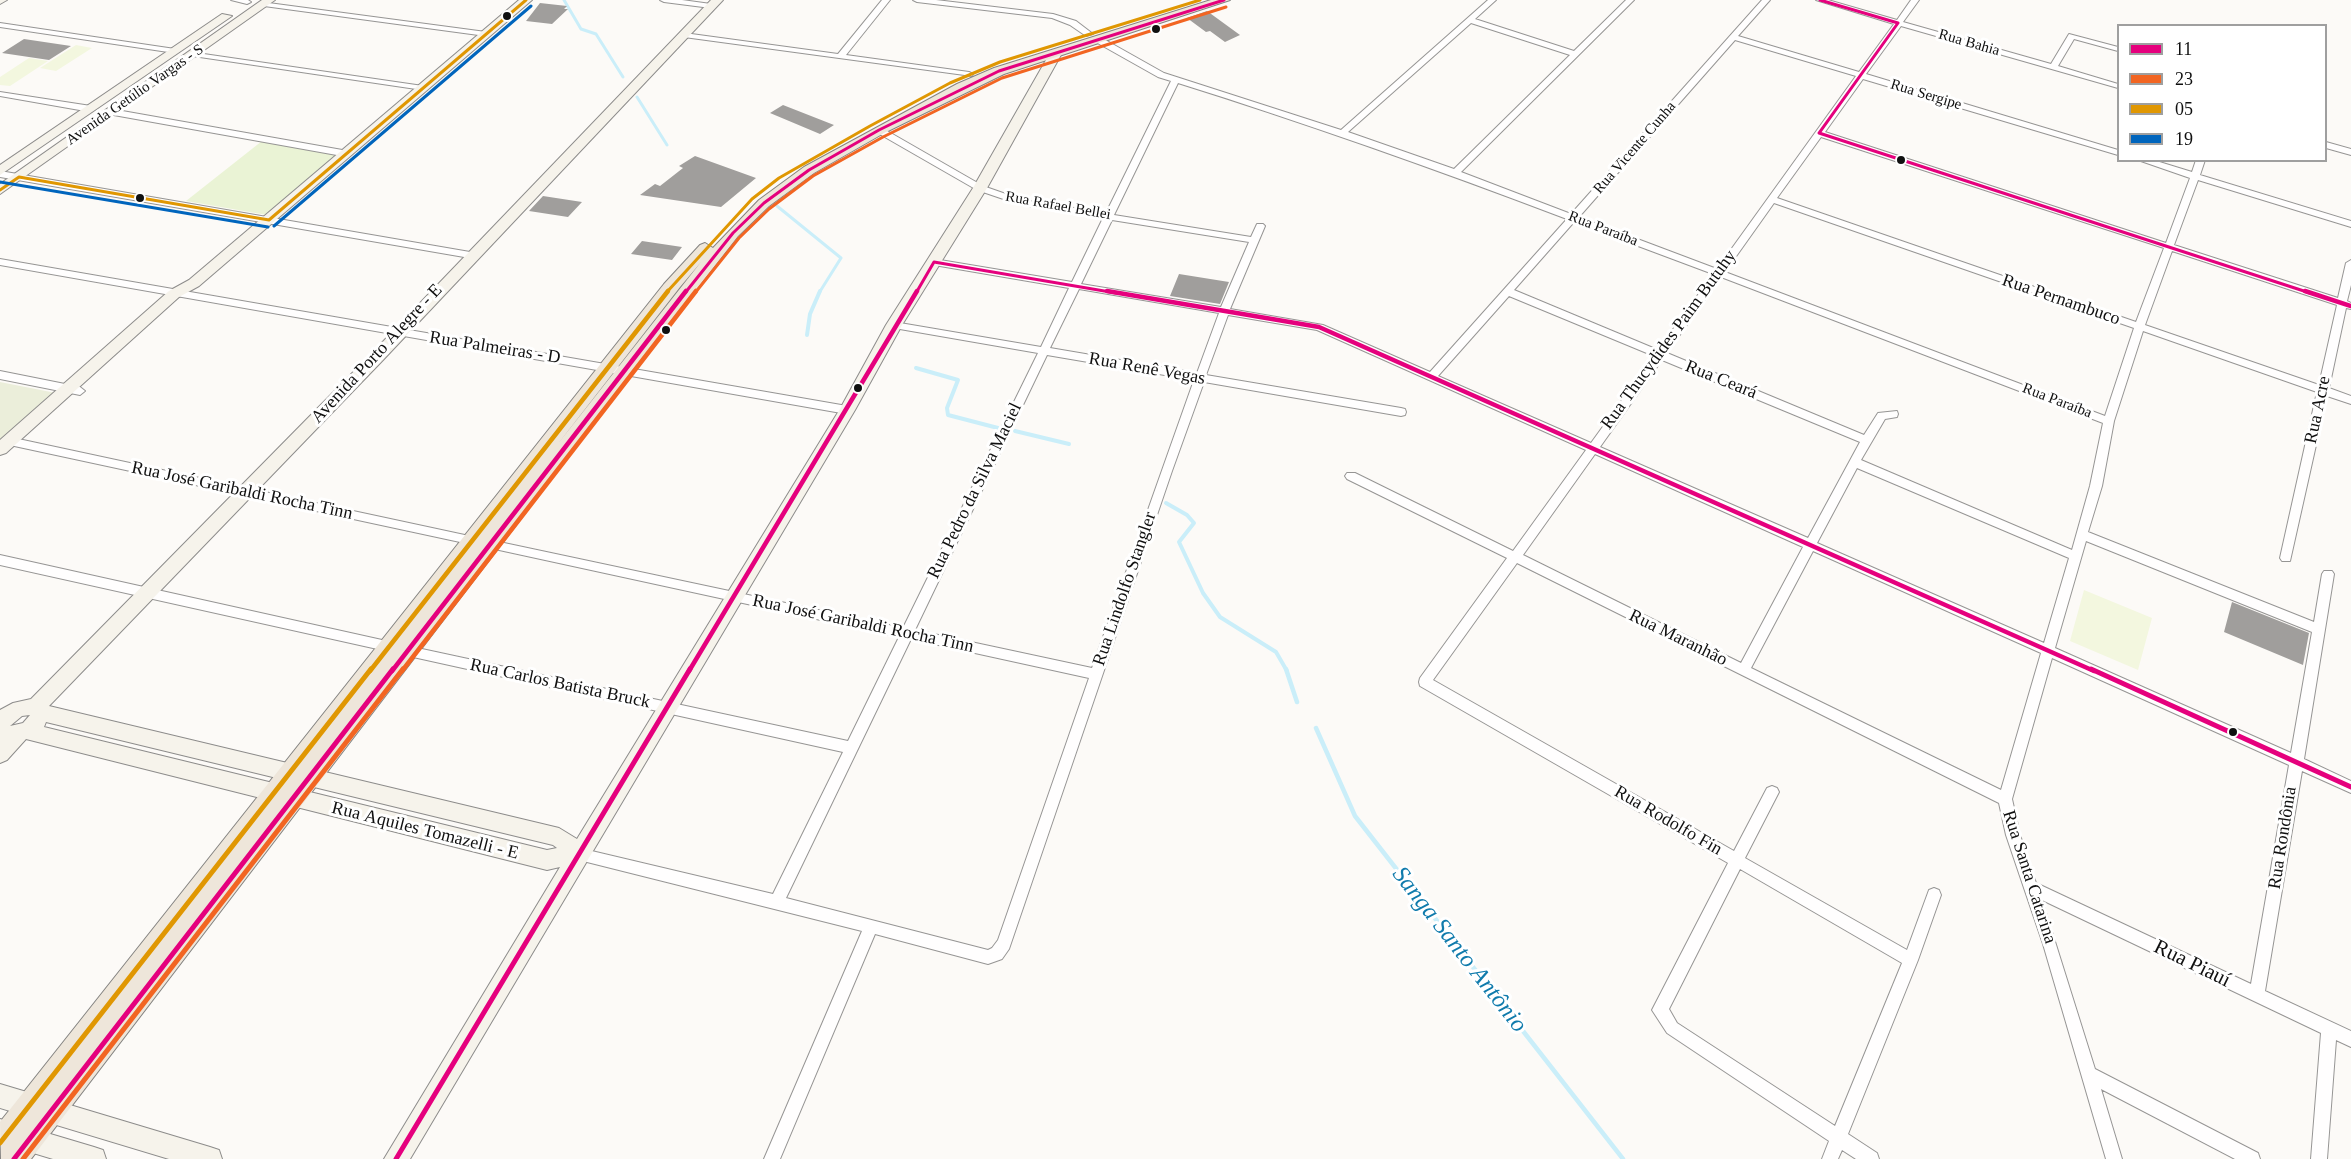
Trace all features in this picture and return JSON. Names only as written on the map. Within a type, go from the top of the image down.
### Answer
[{"type":"main road","points":[[14,1159],[9,1137],[40,1108],[556,448],[617,369],[670,288],[752,199],[779,178],[969,75],[1053,50],[1200,0]]},
{"type":"main road","points":[[1093,37],[1224,0]]},
{"type":"main road","points":[[875,128],[975,81],[1053,50]]},
{"type":"street","points":[[0,460],[9,444],[74,390],[184,291],[526,0]]},
{"type":"street","points":[[664,0],[714,3]]},
{"type":"street","points":[[840,57],[886,0]]},
{"type":"street","name":"Rua Paraíba","points":[[917,0],[1053,16],[1072,22],[1093,37],[1175,80],[1342,132],[1455,173],[2109,421]]},
{"type":"street","points":[[1342,132],[1492,0]]},
{"type":"street","points":[[1455,173],[1630,0]]},
{"type":"street","name":"Rua Vicente Cunha","points":[[1432,376],[1766,0]]},
{"type":"street","name":"Rua Bahia","points":[[1820,0],[2117,86]]},
{"type":"street","name":"Rua Thucydides Paim Butuhy","points":[[1425,682],[1513,556],[1915,0]]},
{"type":"street","name":"Avenida Getúlio Vargas - S","points":[[0,172],[243,1]]},
{"type":"street","points":[[267,2],[486,34]]},
{"type":"street","name":"Avenida Getúlio Vargas - S","points":[[0,190],[267,2]]},
{"type":"street","name":"Avenida Porto Alegre - E","points":[[23,708],[147,593],[246,492],[400,333],[470,255],[714,3]]},
{"type":"street","points":[[1470,20],[1575,54]]},
{"type":"street","points":[[0,25],[175,51]]},
{"type":"street","points":[[684,35],[969,75]]},
{"type":"street","points":[[2054,68],[2072,36],[2117,49]]},
{"type":"street","name":"Rua Sergipe","points":[[1734,37],[2117,153]]},
{"type":"street","points":[[396,1159],[847,410],[894,326],[980,188],[1053,50]]},
{"type":"street","points":[[194,54],[423,88]]},
{"type":"street","name":"Rua Pedro da Silva Maciel","points":[[777,902],[1175,80]]},
{"type":"street","points":[[0,94],[91,109]]},
{"type":"street","points":[[111,112],[348,153]]},
{"type":"street","name":"Rua Rafael Bellei","points":[[875,128],[980,188],[1021,202],[1253,240]]},
{"type":"street","points":[[1818,133],[2346,304]]},
{"type":"street","points":[[2327,146],[2351,152]]},
{"type":"street","points":[[2148,162],[2351,224]]},
{"type":"street","name":"Rua Santa Catarina","points":[[2114,1159],[2033,888],[2013,835],[2005,799],[2046,651],[2096,486],[2109,421],[2139,327],[2200,162]]},
{"type":"street","points":[[0,172],[470,255]]},
{"type":"street","name":"Rua Pernambuco","points":[[1771,199],[2351,400]]},
{"type":"street","name":"Rua Lindolfo Stangler","points":[[997,954],[1004,944],[1095,674],[1200,378],[1260,226]]},
{"type":"street","name":"Rua Palmeiras - D","points":[[0,262],[184,291],[400,333],[847,410]]},
{"type":"street","points":[[934,262],[1319,327],[1811,544],[2351,787]]},
{"type":"street","name":"Rua Acre","points":[[2286,558],[2322,390],[2346,304],[2351,263]]},
{"type":"street","name":"Rua Ceará","points":[[1509,292],[1866,440]]},
{"type":"street","name":"Rua Renê Vegas","points":[[894,326],[1401,412]]},
{"type":"street","points":[[0,375],[74,390]]},
{"type":"street","points":[[1743,671],[1866,440],[1882,416],[1893,414]]},
{"type":"street","name":"Rua José Garibaldi Rocha Tinn","points":[[9,444],[246,492],[1095,674]]},
{"type":"street","points":[[1854,462],[2074,556]]},
{"type":"street","name":"Rua Maranhão","points":[[1351,476],[2005,799]]},
{"type":"street","points":[[2081,534],[2318,629]]},
{"type":"street","name":"Rua Carlos Batista Bruck","points":[[0,560],[853,748]]},
{"type":"street","name":"Rua Rondônia","points":[[2257,996],[2328,574]]},
{"type":"street","name":"Rua Rodolfo Fin","points":[[1425,682],[1911,960]]},
{"type":"street","points":[[0,724],[4,718],[23,708],[39,718],[15,732],[0,754]]},
{"type":"street","name":"Rua Aquiles Tomazelli - E","points":[[23,708],[559,837],[579,854]]},
{"type":"street","name":"Rua Aquiles Tomazelli - E","points":[[15,732],[135,759],[547,860],[579,854],[777,902],[988,957],[997,954]]},
{"type":"street","points":[[135,759],[152,739]]},
{"type":"street","points":[[1772,792],[1660,1010],[1672,1028],[1871,1159]]},
{"type":"street","points":[[432,833],[447,810]]},
{"type":"street","name":"Rua Piauí","points":[[2033,888],[2257,996],[2351,1038]]},
{"type":"street","points":[[1830,1159],[1911,960],[1934,896]]},
{"type":"street","points":[[772,1159],[871,926]]},
{"type":"street","points":[[2319,1159],[2329,1029]]},
{"type":"street","points":[[2087,1073],[2252,1159]]},
{"type":"street","points":[[0,1096],[206,1158]]},
{"type":"street","points":[[9,1137],[94,1159]]},
{"type":"green space","points":[[76,45],[92,48],[56,71],[40,68]]},
{"type":"green space","points":[[29,58],[48,61],[10,86],[0,85],[0,77]]},
{"type":"green space","points":[[262,141],[340,153],[267,215],[186,201]]},
{"type":"green space","points":[[0,382],[56,393],[0,441]]},
{"type":"green space","points":[[2084,590],[2152,618],[2138,670],[2070,641]]},
{"type":"building","points":[[540,3],[567,6],[564,9],[568,9],[552,24],[526,21]]},
{"type":"building","points":[[1207,11],[1240,35],[1225,42],[1187,18]]},
{"type":"building","points":[[24,39],[71,46],[49,60],[2,53]]},
{"type":"building","points":[[783,105],[834,125],[820,134],[770,113]]},
{"type":"building","points":[[695,156],[756,178],[721,207],[640,195],[655,184],[660,186],[683,168],[679,166]]},
{"type":"building","points":[[543,196],[582,202],[568,217],[529,211]]},
{"type":"building","points":[[642,241],[682,247],[672,260],[631,254]]},
{"type":"building","points":[[1179,274],[1229,282],[1220,304],[1170,296]]},
{"type":"building","points":[[2232,602],[2309,633],[2303,665],[2224,632]]},
{"type":"waterway","name":"Sanga Santo Antônio","points":[[564,0],[581,29],[596,34],[623,77]]},
{"type":"waterway","name":"Sanga Santo Antônio","points":[[637,97],[667,145]]},
{"type":"waterway","name":"Sanga Santo Antônio","points":[[777,206],[841,258],[819,292]]},
{"type":"waterway","name":"Sanga Santo Antônio","points":[[807,335],[810,314],[819,292]]},
{"type":"waterway","name":"Sanga Santo Antônio","points":[[916,368],[958,380],[947,408],[948,415],[998,428]]},
{"type":"waterway","name":"Sanga Santo Antônio","points":[[1015,431],[1069,444]]},
{"type":"waterway","name":"Sanga Santo Antônio","points":[[1166,503],[1187,515],[1194,523],[1179,542],[1203,593],[1220,617],[1276,652],[1286,670]]},
{"type":"waterway","name":"Sanga Santo Antônio","points":[[1286,670],[1297,702]]},
{"type":"waterway","name":"Sanga Santo Antônio","points":[[1316,728],[1355,816],[1623,1159]]},
{"type":"transit line","name":"05","points":[[0,190],[19,177],[269,220],[526,0]]},
{"type":"transit line","name":"05","points":[[0,1143],[670,288],[752,199],[779,178],[950,83],[1000,62],[1200,0]]},
{"type":"transit line","name":"11","points":[[14,1159],[686,291],[733,233],[764,203],[809,170],[879,130],[999,71],[1224,0]]},
{"type":"transit line","name":"11","points":[[1820,0],[1898,23],[1819,133],[2351,306]]},
{"type":"transit line","name":"19","points":[[274,226],[531,6]]},
{"type":"transit line","name":"23","points":[[23,1159],[692,296],[739,238],[769,209],[813,176],[883,137],[1002,78],[1226,7]]},
{"type":"transit line","name":"19","points":[[0,182],[268,227]]},
{"type":"transit line","name":"11","points":[[396,1159],[934,262],[1319,327],[2206,720],[2351,787]]}]
